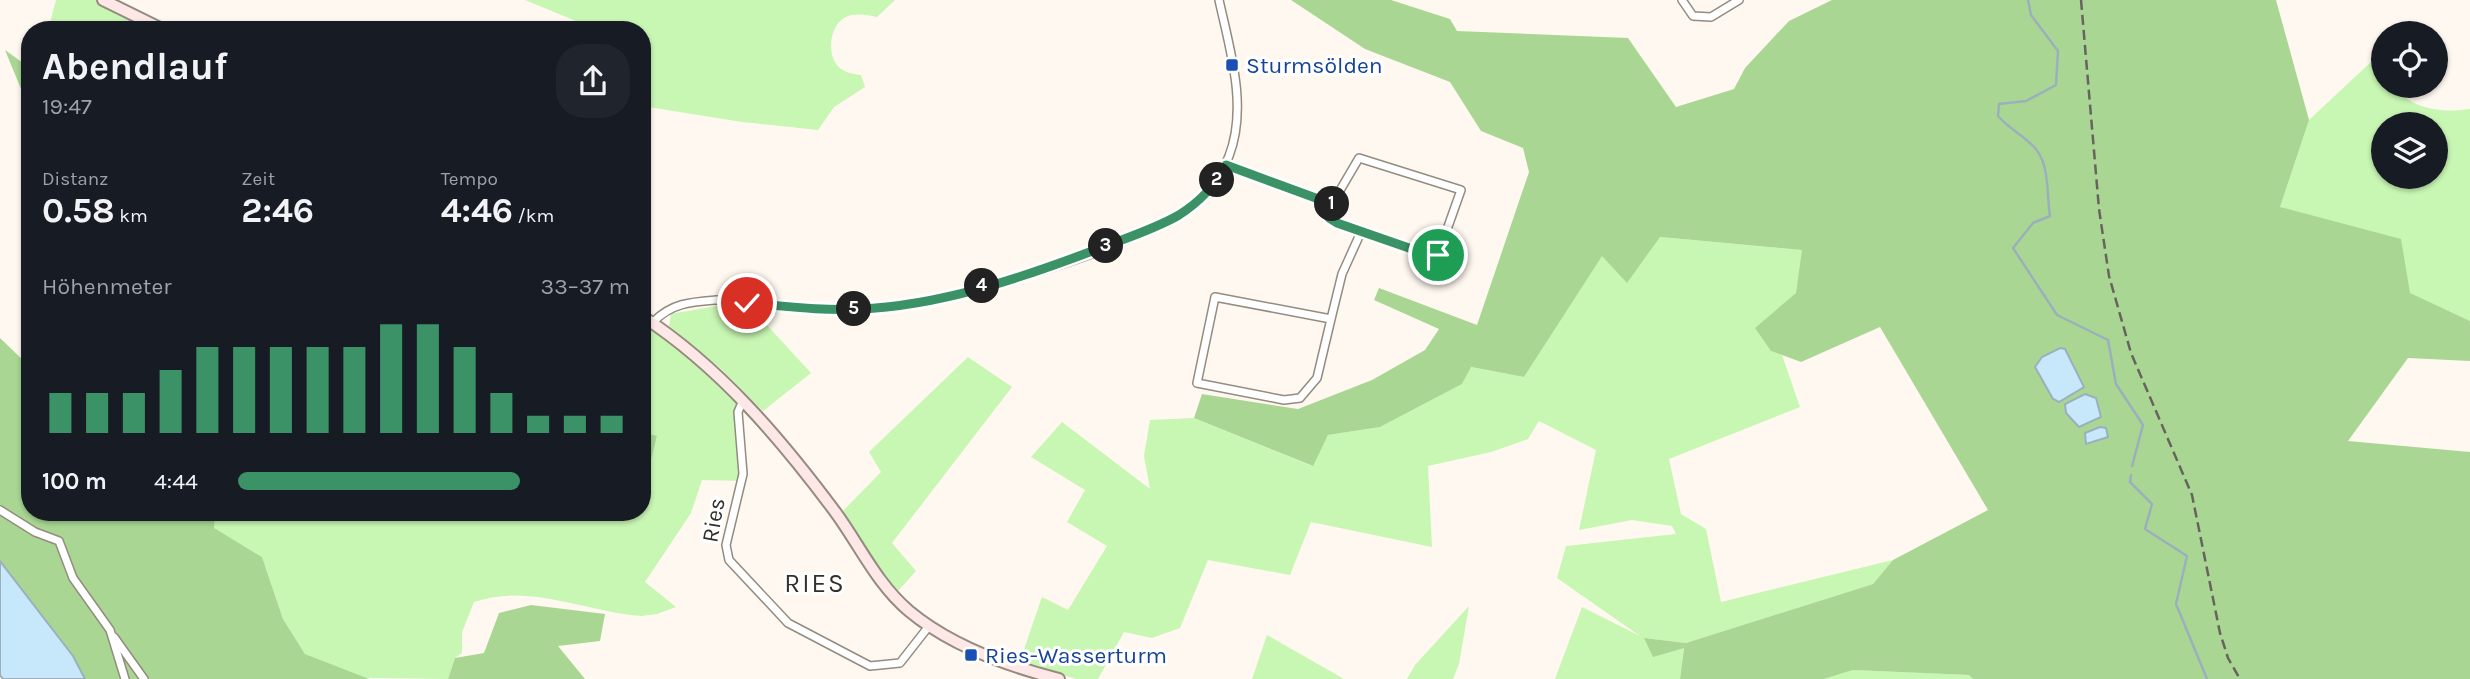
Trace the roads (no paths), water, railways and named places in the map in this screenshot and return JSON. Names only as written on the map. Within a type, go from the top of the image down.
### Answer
[{"type":"street","points":[[103,0],[146,21]]},
{"type":"street","points":[[1059,679],[979,653],[929,626],[885,587],[837,515],[743,400],[653,322],[666,310],[694,301],[859,309],[927,299],[1008,279],[1113,243],[1179,215],[1201,198],[1226,165],[1237,128],[1238,110],[1219,0]]},
{"type":"street","points":[[1682,0],[1688,12],[1699,18],[1711,17],[1739,0]]},
{"type":"street","points":[[1359,158],[1461,190],[1439,252],[1435,256],[1361,232],[1329,218],[1332,204],[1359,158]]},
{"type":"street","points":[[1226,165],[1332,204]]},
{"type":"street","points":[[1331,319],[1215,296],[1197,383],[1284,400],[1300,398],[1317,378],[1342,274],[1361,232]]},
{"type":"street","name":"Ries","points":[[743,400],[738,412],[743,474],[726,545],[729,560],[788,623],[870,666],[900,663],[929,626]]},
{"type":"street","points":[[0,510],[35,532],[59,541],[73,578],[144,679]]},
{"type":"street","points":[[110,630],[125,679]]},
{"type":"water","points":[[2060,348],[2065,349],[2084,387],[2059,402],[2053,399],[2035,367],[2042,357]]},
{"type":"water","points":[[2085,394],[2096,398],[2101,417],[2079,427],[2066,413],[2065,404]]},
{"type":"water","points":[[2100,427],[2106,428],[2108,437],[2086,444],[2085,433]]},
{"type":"water","points":[[0,561],[73,656],[85,679],[3,679],[0,675]]},
{"type":"waterway","points":[[2028,0],[2031,15],[2058,51],[2056,85],[2026,101],[1999,104],[1998,116],[2031,144],[2042,159],[2050,216],[2033,223],[2013,248],[2057,315],[2108,340],[2116,384],[2143,425],[2132,466]]},
{"type":"waterway","points":[[2131,475],[2130,482],[2152,504],[2145,529],[2187,556],[2176,604],[2207,679]]},
{"type":"railway","points":[[2081,0],[2099,209],[2109,276],[2131,353],[2192,495],[2220,633],[2228,658],[2240,679]]},
{"type":"place","name":"Sturmsölden","points":[[1232,65]]},
{"type":"place","name":"Ries-Wasserturm","points":[[971,655]]},
{"type":"district","name":"RIES","points":[[815,583]]}]
